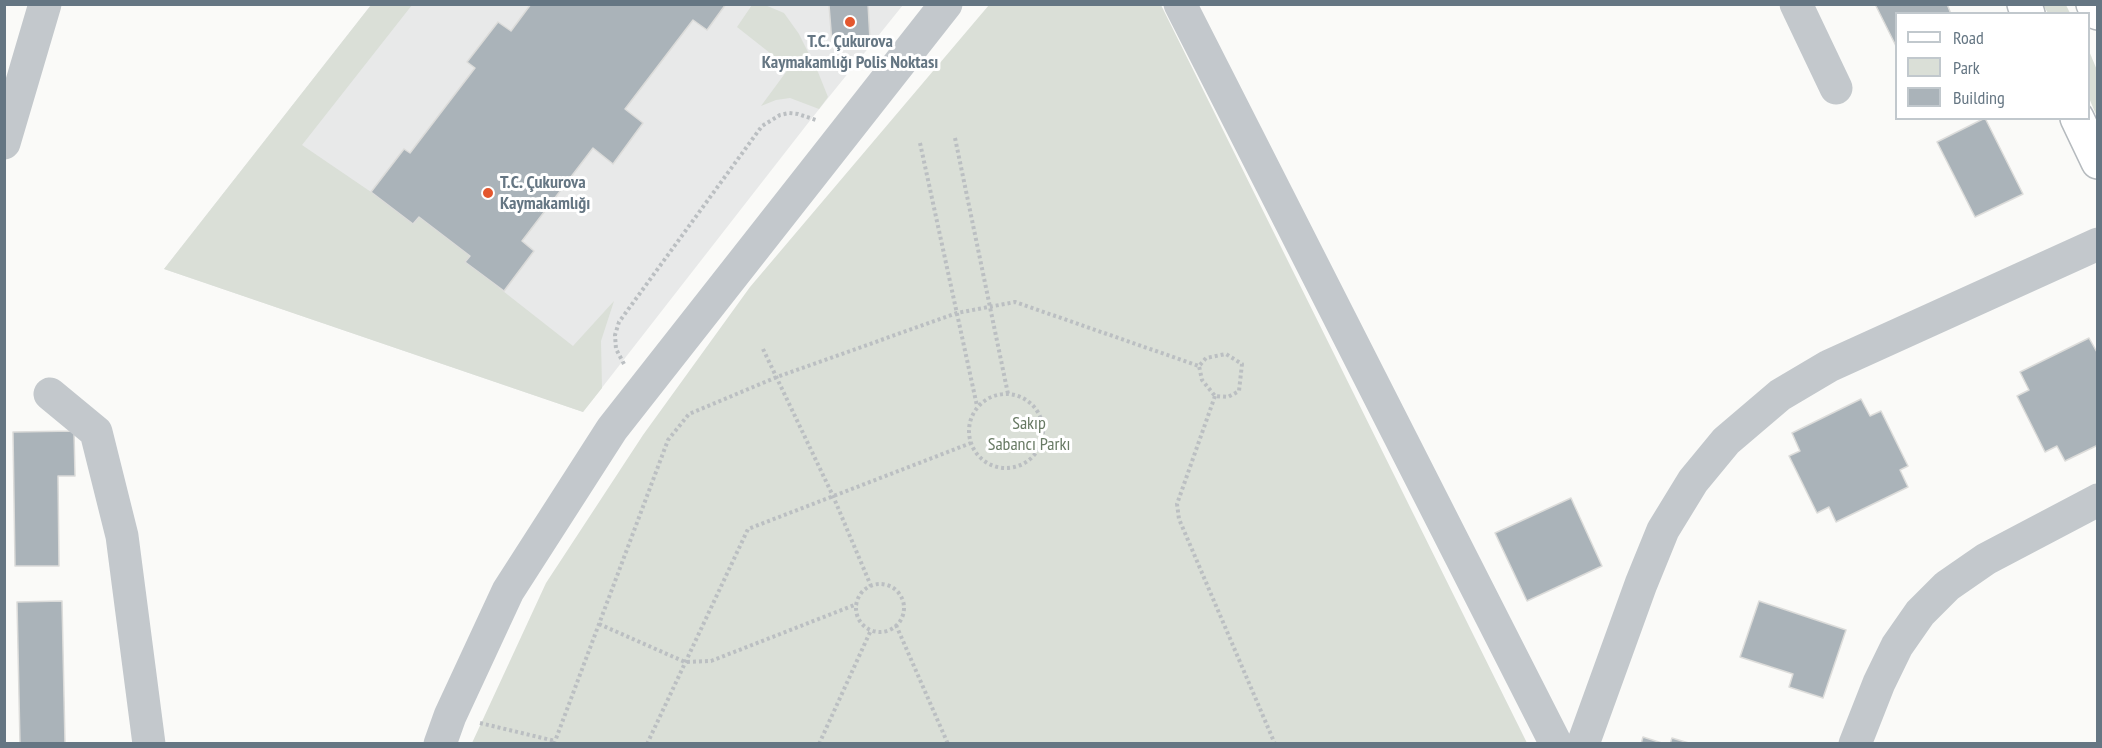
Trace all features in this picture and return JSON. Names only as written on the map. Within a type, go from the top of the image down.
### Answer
[{"type":"main road","points":[[2093,4],[2097,13]]},
{"type":"main road","points":[[2078,120],[2097,162]]},
{"type":"street","points":[[4,143],[12,86],[45,4]]},
{"type":"street","points":[[445,730],[508,591],[612,429],[946,4]]},
{"type":"street","points":[[1180,4],[1557,744]]},
{"type":"street","points":[[1796,4],[1836,88]]},
{"type":"street","points":[[1583,744],[1663,530],[1693,482],[1726,441],[1779,395],[1828,366],[2097,244]]},
{"type":"street","points":[[50,394],[96,432],[122,536],[149,744]]},
{"type":"street","points":[[1855,744],[1879,683],[1897,646],[1920,613],[1947,586],[1986,559],[2097,500]]},
{"type":"path","points":[[628,368],[622,362],[616,349],[615,335],[618,322],[762,126],[780,115],[789,113],[812,118],[820,124]]},
{"type":"path","points":[[955,138],[1008,394]]},
{"type":"path","points":[[920,143],[977,406]]},
{"type":"path","points":[[445,730],[555,742],[668,440],[689,414],[777,377],[957,313],[1015,302],[1199,366]]},
{"type":"path","points":[[763,349],[833,496],[872,586]]},
{"type":"path","points":[[1226,354],[1242,364],[1239,390],[1228,397],[1215,396],[1202,380],[1199,366],[1206,358],[1226,354]]},
{"type":"path","points":[[999,394],[1025,399],[1035,407],[1043,428],[1042,440],[1037,451],[1019,466],[1008,468],[996,467],[976,454],[970,443],[968,431],[977,406],[987,398],[999,394]]},
{"type":"path","points":[[1215,396],[1177,504],[1179,519],[1275,744]]},
{"type":"path","points":[[647,744],[748,529],[970,443]]},
{"type":"path","points":[[872,586],[886,586],[899,594],[903,609],[902,616],[896,625],[886,631],[871,630],[865,627],[857,617],[856,604],[864,590],[872,586]]},
{"type":"path","points":[[599,624],[685,662],[711,661],[856,604]]},
{"type":"path","points":[[896,625],[948,744]]},
{"type":"path","points":[[819,744],[871,630]]},
{"type":"shaded area","name":"T.C. Çukurova Kaymakamlığı","points":[[371,5],[903,5],[583,412],[164,269]]},
{"type":"green space","points":[[371,5],[412,5],[302,145],[413,224],[419,217],[470,256],[466,262],[573,346],[614,301],[601,341],[602,388],[583,412],[164,269]]},
{"type":"green space","points":[[752,5],[765,5],[784,13],[799,34],[828,97],[819,109],[790,98],[761,106],[789,68],[737,27]]},
{"type":"green space","name":"Sakıp Sabancı Parkı","points":[[989,5],[1161,5],[1527,743],[472,743],[546,583],[643,435],[750,287]]},
{"type":"green space","points":[[2043,5],[2066,5],[2070,12],[2047,12]]},
{"type":"green space","points":[[2090,53],[2097,70],[2097,117],[2090,100]]},
{"type":"building","name":"T.C. Çukurova Kaymakamlığı","points":[[531,4],[726,4],[707,30],[693,20],[625,109],[643,123],[613,164],[593,148],[522,241],[534,251],[504,291],[465,262],[470,256],[419,217],[413,224],[371,192],[404,149],[410,153],[475,68],[467,62],[498,22],[511,31]]},
{"type":"building","name":"T.C. Çukurova Kaymakamlığı Polis Noktası","points":[[868,4],[870,40],[832,43],[829,5]]},
{"type":"building","points":[[1875,4],[1947,4],[1950,12],[1895,12],[1895,44]]},
{"type":"building","points":[[1981,120],[1986,120],[2023,194],[1975,217],[1937,142]]},
{"type":"building","points":[[2089,338],[2098,354],[2098,445],[2065,461],[2057,446],[2045,452],[2017,396],[2029,390],[2020,372]]},
{"type":"building","points":[[1861,399],[1870,416],[1881,411],[1908,466],[1900,470],[1908,487],[1836,522],[1829,507],[1817,513],[1789,456],[1800,451],[1792,433]]},
{"type":"building","points":[[74,431],[75,476],[58,476],[59,566],[15,566],[13,432]]},
{"type":"building","points":[[1571,498],[1602,566],[1527,601],[1495,533]]},
{"type":"building","points":[[62,601],[65,744],[20,744],[17,602]]},
{"type":"building","points":[[1759,601],[1846,630],[1823,698],[1789,687],[1793,674],[1740,657]]},
{"type":"building","points":[[1643,737],[1665,744],[1641,744]]},
{"type":"building","points":[[1672,738],[1692,744],[1670,744]]},
{"type":"place","name":"T.C. Çukurova Kaymakamlığı Polis Noktası","points":[[850,22]]},
{"type":"place","name":"T.C. Çukurova Kaymakamlığı","points":[[488,193]]}]
